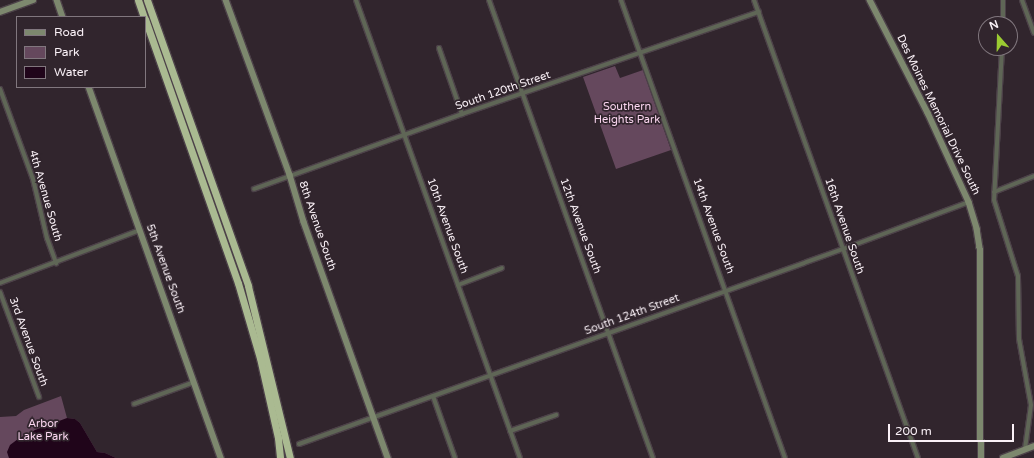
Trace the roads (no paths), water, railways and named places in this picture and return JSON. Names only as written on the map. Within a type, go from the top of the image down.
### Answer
[{"type":"highway","points":[[138,0],[144,16]]},
{"type":"highway","points":[[147,0],[248,286],[289,456]]},
{"type":"highway","points":[[146,21],[238,282],[260,358],[278,438],[280,458]]},
{"type":"street","points":[[0,12],[33,0]]},
{"type":"street","points":[[57,0],[64,16]]},
{"type":"street","name":"8th Avenue South","points":[[226,0],[290,175],[304,222],[388,458]]},
{"type":"street","name":"10th Avenue South","points":[[356,0],[520,458]]},
{"type":"street","name":"12th Avenue South","points":[[489,0],[653,458]]},
{"type":"street","name":"14th Avenue South","points":[[622,0],[642,52],[785,458]]},
{"type":"street","name":"16th Avenue South","points":[[754,0],[918,458]]},
{"type":"street","name":"Des Moines Memorial Drive South","points":[[870,0],[928,113],[969,202],[977,229],[980,248],[981,458]]},
{"type":"street","points":[[1003,0],[1003,16]]},
{"type":"street","points":[[1022,0],[1034,33]]},
{"type":"street","name":"South 120th Street","points":[[254,189],[462,114],[759,12]]},
{"type":"street","points":[[439,48],[462,114]]},
{"type":"street","points":[[1002,56],[994,192],[996,210],[1018,276],[1019,339],[1031,405],[1026,449]]},
{"type":"street","name":"5th Avenue South","points":[[89,88],[221,458]]},
{"type":"street","name":"4th Avenue South","points":[[0,89],[32,179],[47,238],[56,263]]},
{"type":"street","points":[[994,192],[1034,176]]},
{"type":"street","name":"South 124th Street","points":[[299,444],[727,291],[969,202]]},
{"type":"street","points":[[0,283],[140,230]]},
{"type":"street","points":[[458,284],[502,268]]},
{"type":"street","name":"3rd Avenue South","points":[[0,292],[39,398]]},
{"type":"street","points":[[134,404],[194,382]]},
{"type":"street","points":[[433,396],[455,458]]},
{"type":"street","points":[[510,431],[556,415]]},
{"type":"street","points":[[1003,458],[1034,446]]},
{"type":"water","points":[[67,418],[75,419],[80,423],[97,452],[105,453],[116,458],[9,458],[7,452],[10,445],[18,439],[35,430]]},
{"type":"park label","name":"Southern Heights Park","points":[[627,114]]},
{"type":"park label","name":"Arbor Lake Park","points":[[43,431]]}]
